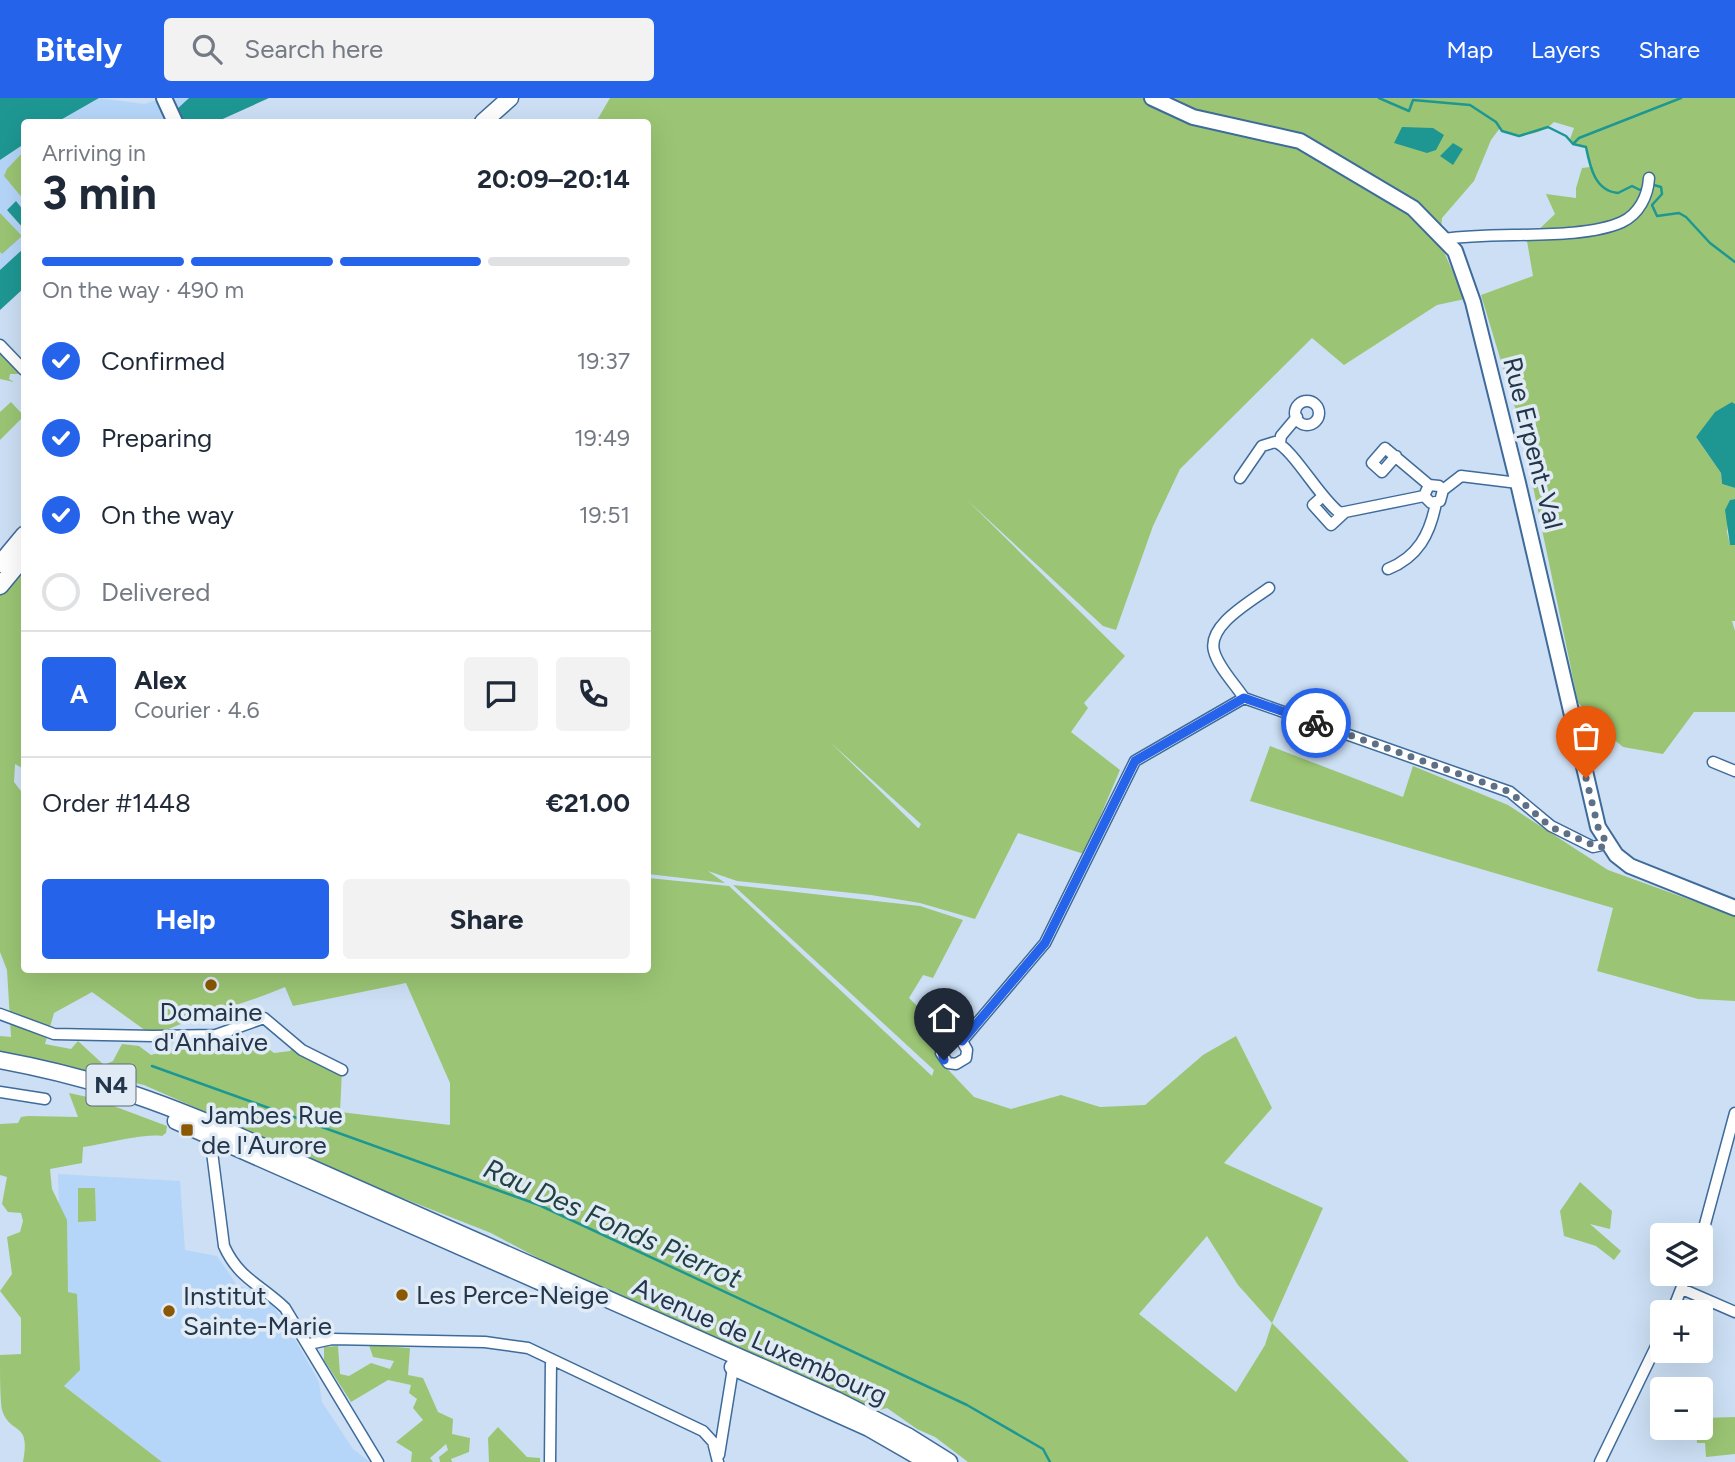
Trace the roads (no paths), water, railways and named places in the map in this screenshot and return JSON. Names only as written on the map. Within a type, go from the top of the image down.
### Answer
[{"type":"main road","points":[[486,119],[510,98]]},
{"type":"main road","points":[[497,119],[521,98]]},
{"type":"main road","points":[[0,564],[21,539]]},
{"type":"main road","points":[[0,586],[21,561]]},
{"type":"main road","name":"Avenue de Luxembourg","points":[[0,1059],[97,1081],[138,1094],[215,1132],[734,1362],[873,1418],[949,1462]]},
{"type":"main road","name":"Avenue de Luxembourg","points":[[0,1069],[94,1089],[215,1132]]},
{"type":"main road","name":"Avenue de Luxembourg","points":[[734,1362],[928,1462]]},
{"type":"street","points":[[164,98],[174,119]]},
{"type":"street","name":"Rue Erpent-Val","points":[[1152,98],[1192,117],[1300,141],[1413,208],[1445,239],[1462,265],[1473,302],[1518,483],[1594,814],[1607,844],[1630,866],[1735,908]]},
{"type":"street","points":[[1445,239],[1474,234],[1553,233],[1623,221],[1644,200],[1649,178]]},
{"type":"street","points":[[0,345],[21,367]]},
{"type":"street","points":[[1280,443],[1281,436],[1297,417]]},
{"type":"street","points":[[1240,478],[1262,446],[1269,442],[1280,443],[1334,509],[1343,513]]},
{"type":"street","points":[[1388,569],[1405,562],[1421,545],[1432,522],[1436,503],[1443,498],[1443,490],[1439,486],[1429,485],[1396,456]]},
{"type":"street","points":[[1443,490],[1461,476],[1518,483]]},
{"type":"street","points":[[1424,496],[1429,485]]},
{"type":"street","points":[[1323,496],[1313,505],[1331,525],[1343,513],[1424,496]]},
{"type":"street","points":[[1424,496],[1436,503]]},
{"type":"street","points":[[1269,587],[1220,627],[1214,638],[1214,652],[1244,698],[1510,792],[1551,827],[1592,847],[1600,848],[1607,844]]},
{"type":"street","points":[[962,1041],[1045,943],[1135,761],[1244,698]]},
{"type":"street","points":[[1713,762],[1735,771]]},
{"type":"street","points":[[0,1014],[54,1034],[153,1036],[216,1035],[264,1018],[302,1050],[342,1070]]},
{"type":"street","points":[[0,1092],[45,1099]]},
{"type":"street","points":[[1705,1223],[1735,1113]]},
{"type":"street","points":[[215,1132],[224,1246],[229,1257],[239,1273],[268,1291],[285,1308],[378,1462]]},
{"type":"street","points":[[1677,1300],[1683,1286]]},
{"type":"street","points":[[1682,1289],[1735,1312]]},
{"type":"street","points":[[309,1344],[332,1339],[485,1342],[528,1348],[703,1432],[713,1442],[718,1462]]},
{"type":"street","points":[[1600,1462],[1650,1359]]},
{"type":"street","points":[[550,1462],[551,1360]]},
{"type":"street","points":[[718,1462],[734,1362]]},
{"type":"waterway","points":[[1379,98],[1409,111],[1413,100],[1470,105],[1496,122],[1502,131],[1519,136],[1548,127],[1566,136],[1573,144],[1586,147],[1595,177],[1604,188],[1618,193],[1632,186],[1640,190],[1645,187]]},
{"type":"waterway","points":[[1573,144],[1579,138],[1681,98]]},
{"type":"waterway","points":[[1654,185],[1661,187],[1662,194],[1652,205],[1657,216],[1679,213],[1686,217],[1710,243],[1735,262]]},
{"type":"waterway","name":"Rau Des Fonds Pierrot","points":[[152,1066],[539,1205],[967,1405],[1043,1449],[1050,1462]]},
{"type":"place","name":"Domaine d'Anhaive","points":[[211,985]]},
{"type":"place","name":"Jambes Rue de l'Aurore","points":[[187,1130]]},
{"type":"place","name":"Les Perce-Neige","points":[[402,1295]]},
{"type":"place","name":"Institut Sainte-Marie","points":[[169,1311]]}]
